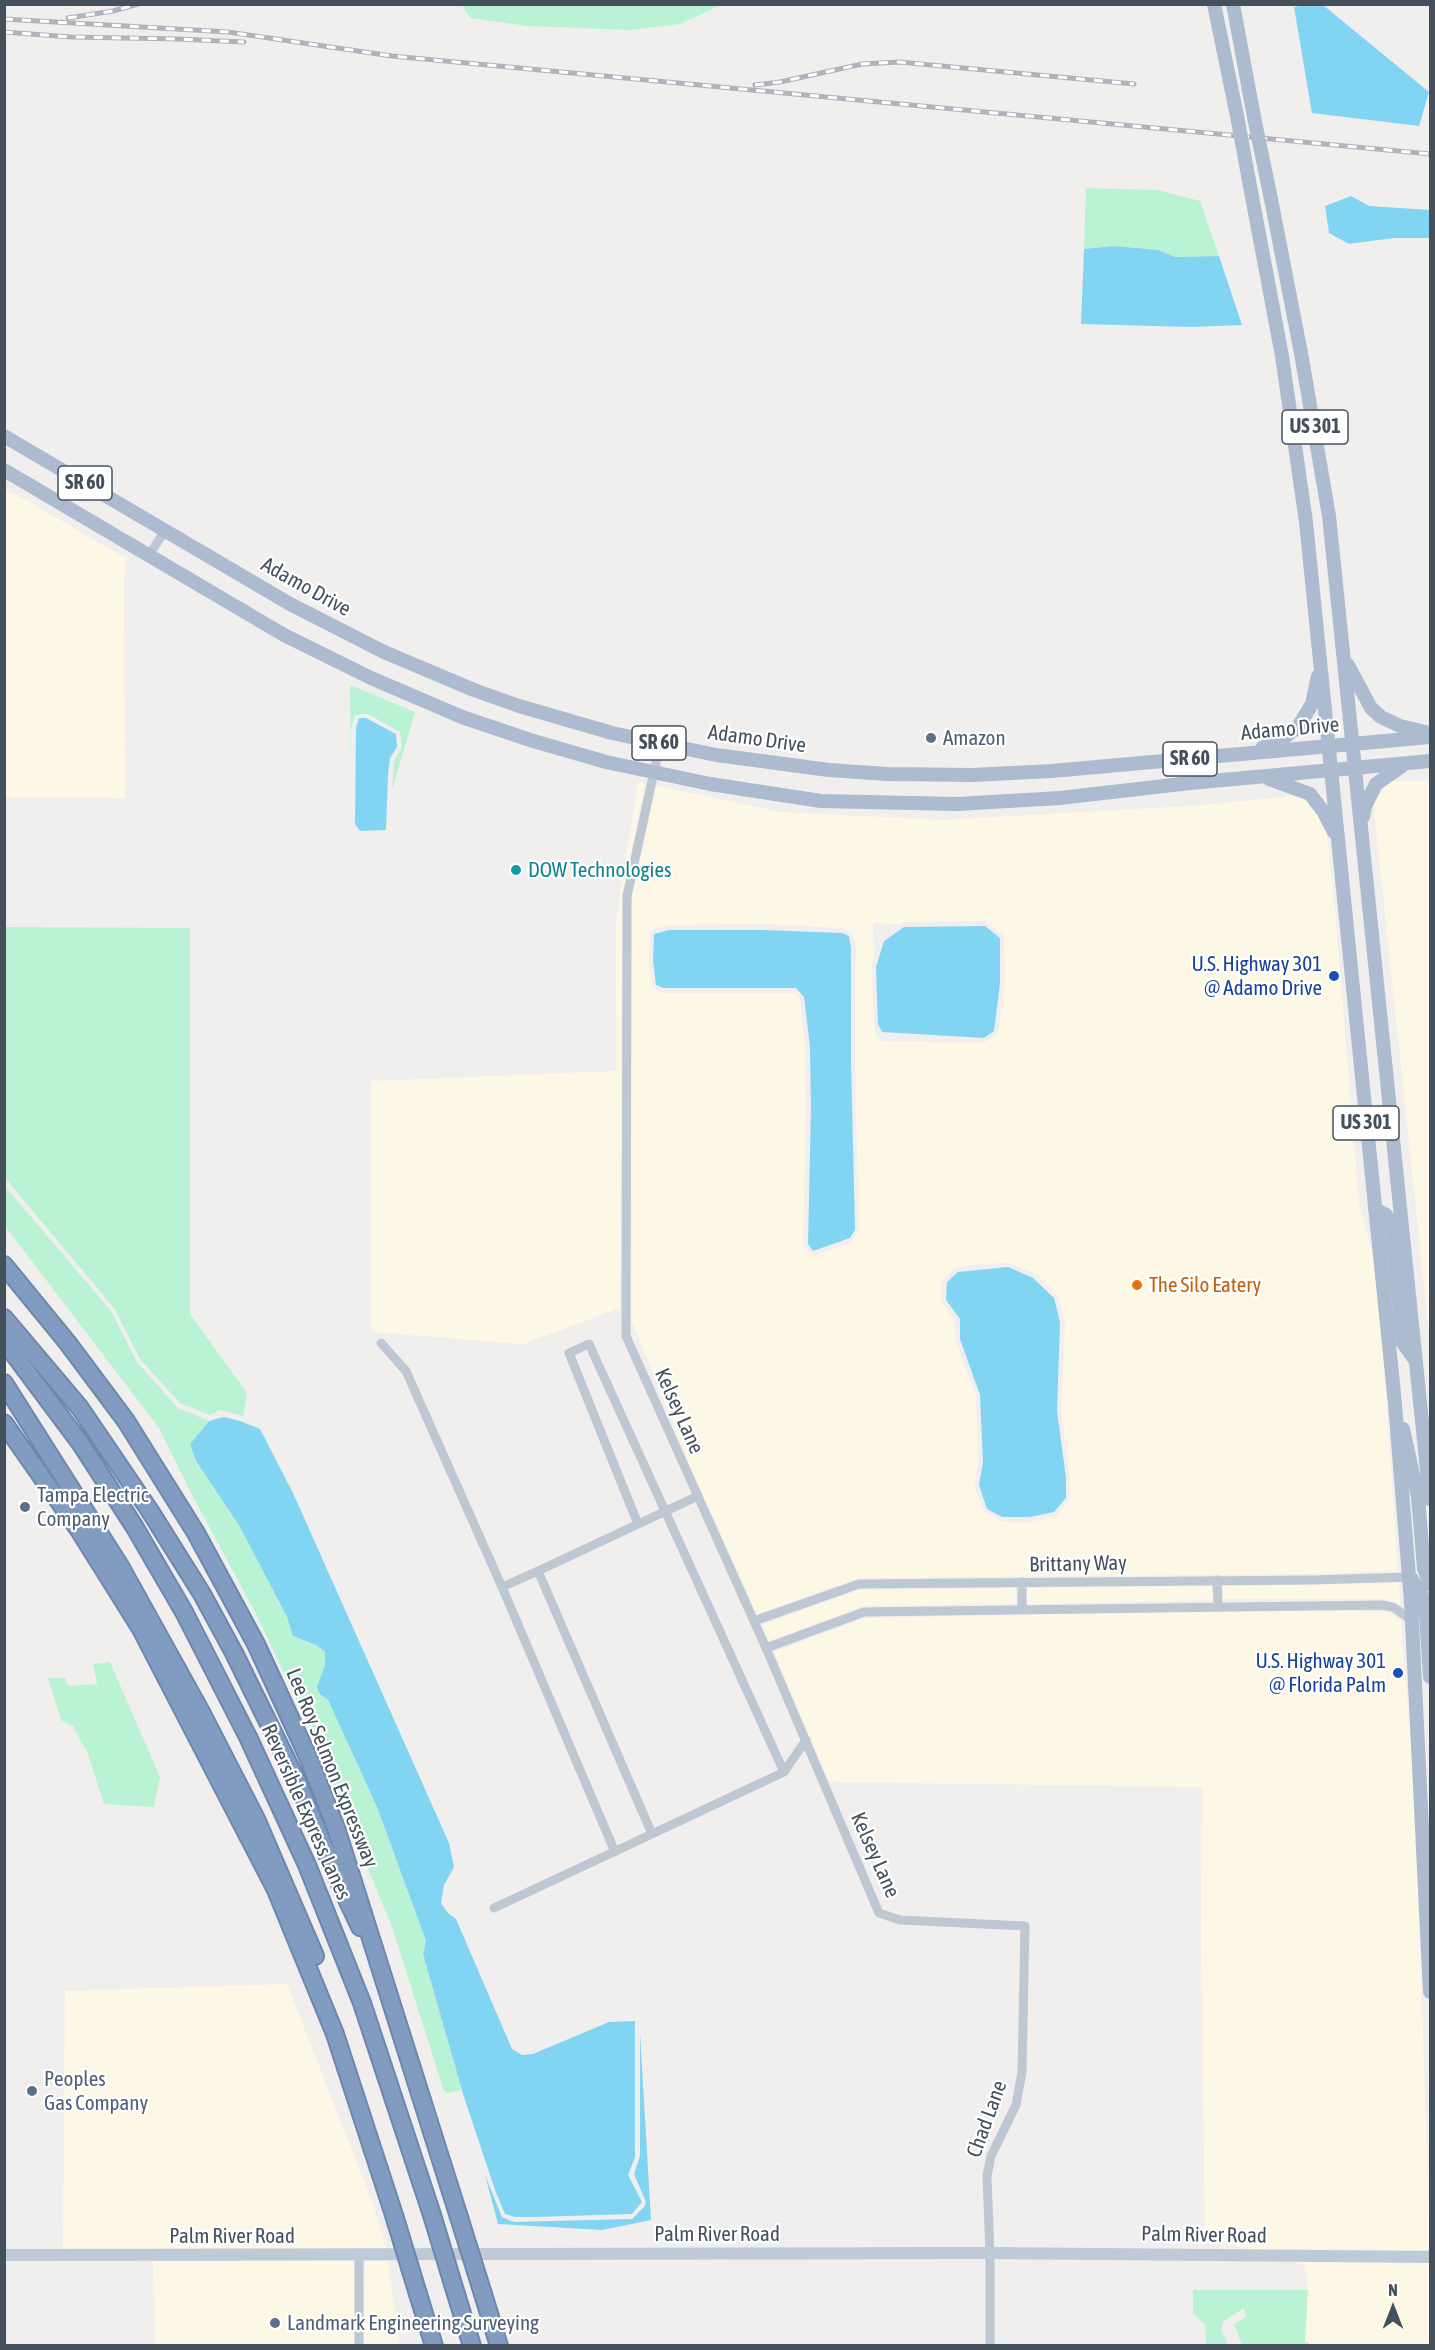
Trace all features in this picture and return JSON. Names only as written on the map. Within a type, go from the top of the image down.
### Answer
[{"type":"highway","name":"Lee Roy Selmon Expressway","points":[[4,1265],[67,1342],[126,1421],[196,1533],[256,1644],[309,1759],[336,1828],[376,1950],[499,2346]]},
{"type":"highway","points":[[4,1318],[80,1408],[150,1510],[202,1594],[244,1672],[298,1783],[358,1923],[376,1950]]},
{"type":"highway","name":"Reversible Express Lanes","points":[[4,1341],[70,1428],[134,1526],[184,1612],[248,1737],[307,1865],[362,2003],[432,2215],[472,2346]]},
{"type":"highway","points":[[4,1383],[120,1566],[201,1712],[250,1808],[300,1916],[327,1985],[335,2034]]},
{"type":"highway","points":[[4,1423],[79,1530],[141,1629],[276,1890],[335,2034],[434,2346]]},
{"type":"main road","name":"US 301","points":[[1214,4],[1237,116],[1293,427],[1321,662],[1395,1404],[1413,1621],[1431,1992]]},
{"type":"main road","name":"US 301","points":[[1233,4],[1318,446],[1331,526],[1431,1499]]},
{"type":"main road","name":"Adamo Drive","points":[[4,436],[290,604],[384,652],[519,706],[612,734],[755,761],[830,770],[944,775],[1052,771],[1431,735]]},
{"type":"main road","name":"Adamo Drive","points":[[4,470],[284,635],[415,697],[462,717],[530,740],[653,772],[710,784],[821,801],[928,804],[1060,798],[1330,768],[1431,761]]},
{"type":"main road","points":[[1345,659],[1371,708],[1381,717],[1400,726],[1431,735]]},
{"type":"main road","points":[[1248,754],[1281,740],[1298,728],[1312,704],[1321,662]]},
{"type":"main road","points":[[1361,825],[1365,806],[1376,783],[1407,763]]},
{"type":"main road","points":[[1264,777],[1301,790],[1315,798],[1328,818],[1338,842]]},
{"type":"main road","points":[[1375,1209],[1386,1215],[1391,1224],[1403,1343],[1416,1362]]},
{"type":"main road","points":[[1395,1404],[1406,1435],[1418,1497],[1424,1569],[1431,1584]]},
{"type":"main road","points":[[1409,1577],[1422,1594],[1431,1677]]},
{"type":"main road","points":[[1419,1747],[1431,1820]]},
{"type":"street","points":[[149,555],[165,531]]},
{"type":"street","name":"Kelsey Lane","points":[[660,744],[627,896],[626,1336],[766,1648],[879,1913],[900,1920],[1025,1926]]},
{"type":"street","points":[[381,1343],[406,1371],[502,1587],[615,1852]]},
{"type":"street","points":[[638,1524],[569,1353],[589,1344],[784,1772]]},
{"type":"street","points":[[502,1587],[698,1496]]},
{"type":"street","points":[[538,1571],[652,1834]]},
{"type":"street","name":"Brittany Way","points":[[754,1622],[859,1584],[1409,1577]]},
{"type":"street","points":[[1217,1580],[1218,1605]]},
{"type":"street","points":[[1022,1582],[1022,1610]]},
{"type":"street","points":[[766,1648],[864,1612],[1218,1605],[1382,1605],[1393,1607],[1413,1621]]},
{"type":"street","points":[[495,1908],[784,1772],[806,1740]]},
{"type":"street","name":"Chad Lane","points":[[990,2346],[987,2176],[991,2156],[1016,2105],[1022,2072],[1025,1926]]},
{"type":"street","name":"Palm River Road","points":[[4,2255],[990,2253],[1431,2257]]},
{"type":"street","points":[[359,2255],[359,2346]]},
{"type":"shaded area","points":[[5,490],[127,559],[124,577],[125,798],[5,797]]},
{"type":"shaded area","points":[[1392,781],[1430,781],[1430,1342],[1373,800]]},
{"type":"shaded area","points":[[638,782],[645,784],[622,896],[620,1308],[523,1344],[371,1332],[371,1081],[616,1071],[616,923]]},
{"type":"shaded area","points":[[656,786],[781,812],[943,820],[1206,805],[1299,795],[1311,803],[1326,827],[1359,1204],[1375,1261],[1381,1322],[1398,1571],[1312,1574],[859,1578],[757,1614],[692,1470],[631,1319],[632,897]],"holes":[[[985,921],[1004,936],[1005,984],[998,1034],[983,1043],[882,1041],[875,1034],[874,1024],[873,922],[898,925],[904,922]],[[764,924],[842,928],[853,934],[856,949],[855,1061],[859,1230],[851,1243],[813,1256],[803,1245],[806,1107],[805,1048],[800,999],[795,993],[663,993],[652,987],[649,961],[650,934],[653,929],[669,925]],[[1009,1263],[1036,1274],[1058,1296],[1065,1322],[1061,1411],[1070,1477],[1070,1498],[1057,1516],[1030,1522],[1002,1522],[984,1512],[974,1485],[978,1462],[976,1396],[955,1339],[952,1316],[942,1302],[942,1280],[955,1268],[977,1264]]]},
{"type":"shaded area","points":[[1399,1583],[1400,1605],[1382,1599],[1223,1599],[1223,1586]]},
{"type":"shaded area","points":[[1212,1586],[1213,1600],[1027,1604],[1027,1588]]},
{"type":"shaded area","points":[[1016,1588],[1016,1604],[864,1606],[769,1641],[762,1625],[859,1590]]},
{"type":"shaded area","points":[[1218,1611],[1382,1611],[1391,1613],[1401,1620],[1415,1797],[1430,2250],[1246,2249],[1205,2237],[1201,1939],[1202,1787],[829,1782],[813,1739],[810,1737],[774,1652],[865,1618]]},
{"type":"shaded area","points":[[287,1984],[374,2207],[386,2249],[61,2249],[63,2245],[65,1991]]},
{"type":"shaded area","points":[[153,2261],[354,2261],[354,2345],[155,2345]]},
{"type":"shaded area","points":[[365,2261],[388,2261],[399,2345],[364,2345]]},
{"type":"shaded area","points":[[1290,2261],[1430,2263],[1430,2345],[1311,2345],[1305,2342],[1308,2290],[1305,2266]]},
{"type":"green space","points":[[462,5],[721,5],[680,24],[631,30],[528,26],[470,18]]},
{"type":"green space","points":[[1086,188],[1158,190],[1200,201],[1219,256],[1175,257],[1158,250],[1114,246],[1084,249]]},
{"type":"green space","points":[[350,685],[415,712],[392,790],[394,760],[402,748],[400,732],[368,714],[355,715],[351,728],[351,782]]},
{"type":"green space","points":[[5,927],[190,928],[190,1314],[247,1393],[243,1416],[220,1410],[210,1415],[180,1403],[140,1359],[114,1308],[5,1178]]},
{"type":"green space","points":[[4,1185],[111,1311],[137,1362],[178,1408],[209,1421],[190,1444],[196,1461],[240,1527],[287,1617],[293,1636],[316,1645],[325,1652],[320,1694],[328,1700],[377,1807],[426,1941],[423,1954],[462,2090],[449,2093],[444,2091],[392,1927],[313,1734],[256,1614],[159,1428],[5,1226]]},
{"type":"green space","points":[[110,1662],[160,1777],[154,1807],[104,1804],[88,1754],[73,1726],[61,1720],[48,1678],[65,1678],[69,1686],[97,1684],[93,1664]]},
{"type":"green space","points":[[1193,2290],[1308,2290],[1305,2341],[1311,2345],[1242,2345],[1234,2324],[1246,2317],[1244,2308],[1224,2321],[1221,2329],[1228,2345],[1206,2345],[1205,2324],[1193,2314]]},
{"type":"water","points":[[1323,5],[1429,92],[1419,126],[1312,113],[1294,7]]},
{"type":"water","points":[[1351,196],[1369,206],[1430,210],[1430,238],[1393,238],[1349,244],[1329,233],[1325,206]]},
{"type":"water","points":[[1114,246],[1158,250],[1175,257],[1219,256],[1242,325],[1192,327],[1081,324],[1084,249]]},
{"type":"water","points":[[359,718],[366,718],[396,734],[397,747],[390,758],[388,774],[386,830],[360,831],[355,824],[356,728]]},
{"type":"water","points":[[985,926],[1000,938],[1000,983],[994,1031],[984,1038],[882,1032],[878,1024],[876,967],[884,941],[904,927]]},
{"type":"water","points":[[669,930],[763,930],[842,933],[849,936],[855,1230],[850,1238],[813,1251],[808,1244],[811,1107],[810,1047],[804,997],[796,988],[663,988],[656,985],[653,961],[654,934]]},
{"type":"water","points":[[1008,1267],[1033,1278],[1054,1298],[1060,1322],[1057,1411],[1066,1478],[1066,1498],[1054,1512],[1030,1517],[1002,1517],[987,1509],[979,1485],[983,1463],[980,1395],[960,1339],[960,1319],[946,1300],[947,1282],[958,1272]]},
{"type":"water","points":[[224,1417],[260,1429],[293,1493],[449,1843],[454,1867],[444,1885],[441,1903],[456,1919],[512,2049],[522,2055],[533,2054],[609,2022],[635,2021],[635,2157],[628,2175],[642,2202],[632,2214],[515,2217],[505,2214],[464,2097],[423,1954],[426,1941],[377,1807],[328,1700],[320,1694],[317,1687],[325,1665],[325,1652],[316,1645],[293,1636],[287,1617],[240,1527],[196,1461],[190,1444],[209,1421]]},
{"type":"water","points":[[640,2033],[651,2220],[602,2230],[498,2224],[485,2175],[502,2217],[514,2222],[632,2219],[645,2206],[646,2202],[634,2174],[640,2156]]},
{"type":"railway","points":[[68,18],[113,11],[138,4]]},
{"type":"railway","points":[[4,19],[228,32],[392,56],[1430,154]]},
{"type":"railway","points":[[4,32],[71,37],[244,42]]},
{"type":"railway","points":[[755,85],[780,82],[862,64],[899,62],[1134,84]]},
{"type":"place","name":"Amazon","points":[[931,738]]},
{"type":"place","name":"DOW Technologies","points":[[516,870]]},
{"type":"place","name":"U.S. Highway 301 @ Adamo Drive","points":[[1334,976]]},
{"type":"place","name":"The Silo Eatery","points":[[1137,1285]]},
{"type":"place","name":"Tampa Electric Company","points":[[25,1507]]},
{"type":"place","name":"U.S. Highway 301 @ Florida Palm","points":[[1398,1673]]},
{"type":"place","name":"Peoples Gas Company","points":[[32,2091]]},
{"type":"place","name":"Landmark Engineering Surveying","points":[[275,2323]]}]
